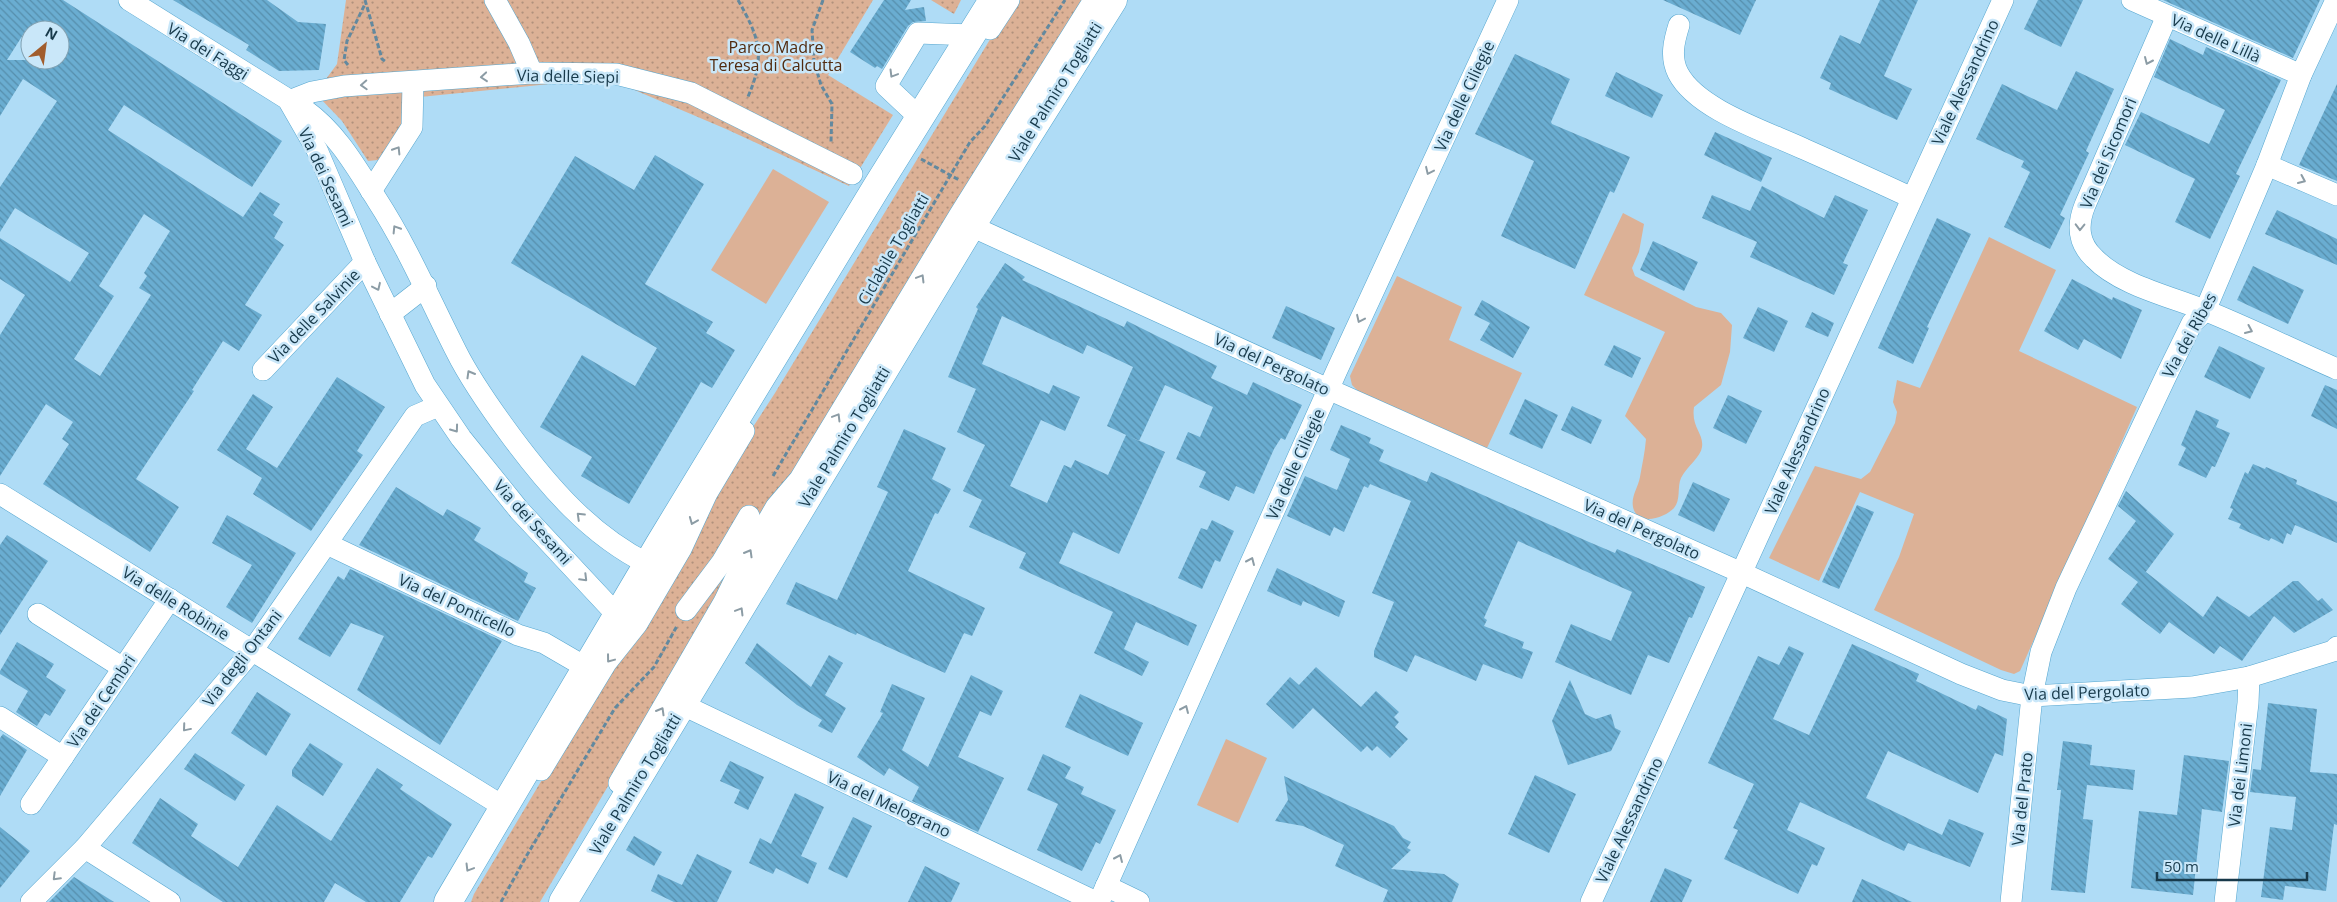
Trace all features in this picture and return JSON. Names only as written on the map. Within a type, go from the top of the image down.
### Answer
[{"type":"main road","points":[[453,898],[504,807],[648,564],[993,0]]},
{"type":"main road","name":"Viale Palmiro Togliatti","points":[[563,902],[971,226],[1113,0]]},
{"type":"street","name":"Via dei Faggi","points":[[129,0],[288,101]]},
{"type":"street","points":[[495,0],[519,43],[532,73]]},
{"type":"street","points":[[489,834],[522,800],[606,663],[637,624],[681,549],[707,493],[864,232],[1008,0]]},
{"type":"street","name":"Viale Palmiro Togliatti","points":[[578,877],[581,848],[724,602],[740,568],[766,523],[776,507],[800,479],[959,216],[1094,0]]},
{"type":"street","name":"Via delle Ciliegie","points":[[1100,897],[1328,390],[1508,0]]},
{"type":"street","name":"Viale Alessandrino","points":[[1591,902],[2003,0]]},
{"type":"street","name":"Via delle Lillà","points":[[2132,0],[2301,75]]},
{"type":"street","name":"Via dei Ribes","points":[[2032,696],[2041,652],[2066,588],[2192,323],[2205,310],[2267,165],[2301,75],[2336,0]]},
{"type":"street","name":"Via dei Sicomori","points":[[2167,16],[2081,218],[2080,233],[2089,252],[2113,274],[2205,310],[2337,369]]},
{"type":"street","points":[[1679,25],[1673,52],[1674,62],[1684,83],[1694,92],[1730,115],[1912,198]]},
{"type":"street","points":[[920,118],[886,86],[912,42],[918,33],[971,35]]},
{"type":"street","name":"Via delle Siepi","points":[[288,101],[328,88],[364,85],[532,73],[616,74],[691,93],[852,174]]},
{"type":"street","points":[[371,191],[412,127],[413,83]]},
{"type":"street","name":"Via dei Sesami","points":[[288,101],[311,114],[342,147],[400,237],[426,286],[457,352],[472,379],[500,421],[561,498],[596,530],[623,551],[648,564]]},
{"type":"street","name":"Via dei Sesami","points":[[288,101],[317,150],[390,314],[425,385],[438,406],[519,510],[618,615]]},
{"type":"street","points":[[2267,165],[2337,195]]},
{"type":"street","name":"Via del Pergolato","points":[[971,226],[1328,390],[1742,573],[1961,674],[2002,690],[2032,696],[2183,688],[2249,677],[2336,651]]},
{"type":"street","name":"Via delle Salvinie","points":[[263,370],[366,262]]},
{"type":"street","points":[[390,314],[426,286]]},
{"type":"street","name":"Via degli Ontani","points":[[31,902],[85,848],[252,651],[415,416],[438,406]]},
{"type":"street","name":"Via delle Robinie","points":[[0,494],[504,807]]},
{"type":"street","points":[[686,610],[722,562],[749,516]]},
{"type":"street","name":"Via del Ponticello","points":[[327,544],[518,634],[544,643],[586,668]]},
{"type":"street","name":"Via dei Cembri","points":[[31,804],[170,599]]},
{"type":"street","points":[[38,614],[123,668]]},
{"type":"street","name":"Via dei Limoni","points":[[2225,902],[2248,703],[2249,677]]},
{"type":"street","name":"Via del Prato","points":[[2011,902],[2032,696]]},
{"type":"street","name":"Via del Melograno","points":[[682,706],[1100,897],[1139,902]]},
{"type":"street","points":[[0,717],[63,757]]},
{"type":"street","points":[[85,848],[170,902]]},
{"type":"path","points":[[738,0],[754,29],[759,54],[757,77],[740,118]]},
{"type":"path","points":[[823,0],[812,30],[814,61],[820,85],[832,104],[831,145],[823,160]]},
{"type":"path","name":"Ciclabile Togliatti","points":[[770,482],[970,142],[985,126],[1065,0]]},
{"type":"path","points":[[365,2],[382,59],[413,83]]},
{"type":"path","points":[[364,85],[344,60],[348,41],[365,2]]},
{"type":"path","points":[[918,157],[964,183]]},
{"type":"path","points":[[501,902],[526,855],[615,708],[654,668],[686,610]]},
{"type":"green space","name":"Parco Madre Teresa di Calcutta","points":[[346,0],[873,0],[828,75],[893,115],[849,186],[726,129],[618,83],[569,82],[420,97],[378,160],[368,161],[342,121],[319,97],[326,79],[337,64]]},
{"type":"green space","points":[[931,0],[961,0],[954,14]]},
{"type":"green space","points":[[1014,0],[1087,0],[628,752],[540,902],[471,902],[740,447],[775,393]]},
{"type":"green space","points":[[773,169],[829,202],[766,304],[711,270]]},
{"type":"green space","points":[[1623,213],[1644,224],[1639,252],[1632,268],[1635,276],[1696,307],[1721,313],[1732,325],[1730,352],[1721,385],[1694,407],[1694,420],[1702,442],[1701,451],[1681,478],[1674,508],[1664,515],[1652,519],[1640,517],[1633,507],[1633,499],[1640,477],[1646,439],[1625,416],[1665,332],[1584,295]]},
{"type":"green space","points":[[1989,237],[2056,270],[2019,351],[2137,407],[2020,671],[2014,674],[2001,670],[1874,610],[1899,557],[1914,514],[1860,492],[1819,581],[1769,558],[1815,466],[1861,479],[1870,472],[1895,423],[1897,412],[1893,402],[1897,380],[1920,388]]},
{"type":"green space","points":[[1397,276],[1462,307],[1449,340],[1522,373],[1487,448],[1358,391],[1352,385],[1350,376]]},
{"type":"green space","points":[[1226,739],[1267,758],[1238,823],[1197,805]]},
{"type":"building","points":[[0,0],[63,0],[282,141],[252,187],[124,105],[108,130],[243,217],[260,192],[280,204],[273,215],[283,222],[274,238],[284,245],[245,305],[262,315],[239,351],[223,341],[192,390],[194,391],[136,479],[179,507],[150,552],[43,484],[69,444],[62,439],[73,422],[46,404],[0,476],[0,335],[25,295],[0,279],[0,238],[70,282],[89,253],[15,208],[0,232],[0,187],[57,101],[23,79],[0,116]],"holes":[[[144,214],[170,231],[144,273],[147,276],[139,288],[151,295],[100,376],[74,359],[114,296],[99,286]]]},
{"type":"building","points":[[173,0],[267,0],[298,22],[326,24],[319,70],[279,71],[246,50],[249,45]]},
{"type":"building","points":[[884,0],[911,0],[905,10],[924,7],[926,21],[913,22],[908,26],[882,69],[877,66],[875,68],[850,52]]},
{"type":"building","points":[[1663,0],[1756,0],[1740,35]]},
{"type":"building","points":[[1880,0],[1918,0],[1884,76],[1912,89],[1897,120],[1829,89],[1831,83],[1820,78],[1840,35],[1860,44]]},
{"type":"building","points":[[2038,0],[2083,0],[2061,47],[2024,29]]},
{"type":"building","points":[[2163,0],[2320,0],[2293,58]]},
{"type":"building","points":[[2170,39],[2203,55],[2206,47],[2281,80],[2236,174],[2240,176],[2210,239],[2175,222],[2195,179],[2125,145],[2141,112],[2209,144],[2225,110],[2154,77]]},
{"type":"building","points":[[1515,54],[1570,79],[1551,122],[1552,124],[1630,157],[1614,193],[1610,191],[1575,269],[1501,236],[1534,161],[1475,134]]},
{"type":"building","points":[[2076,71],[2114,89],[2086,151],[2089,153],[2060,215],[2065,218],[2050,249],[2004,227],[2030,172],[2021,167],[2024,161],[1976,139],[2002,84],[2057,110]]},
{"type":"building","points":[[1616,72],[1663,95],[1652,118],[1605,96]]},
{"type":"building","points":[[2337,84],[2337,181],[2299,165]]},
{"type":"building","points":[[1715,132],[1772,158],[1761,182],[1704,155]]},
{"type":"building","points":[[655,155],[704,184],[645,284],[713,322],[706,333],[735,350],[712,388],[701,382],[629,504],[581,476],[592,457],[540,427],[582,355],[635,386],[657,348],[511,263],[575,156],[634,190]]},
{"type":"building","points":[[1762,186],[1824,218],[1835,195],[1868,210],[1843,263],[1848,265],[1834,295],[1750,257],[1757,242],[1702,218],[1712,195],[1750,211]]},
{"type":"building","points":[[2277,210],[2337,239],[2337,265],[2265,234]]},
{"type":"building","points":[[1937,218],[1971,234],[1927,327],[1929,328],[1913,364],[1878,348]]},
{"type":"building","points":[[1653,241],[1698,262],[1684,291],[1640,270]]},
{"type":"building","points":[[1005,263],[1025,277],[1022,280],[1124,327],[1127,321],[1217,366],[1211,378],[1247,395],[1253,382],[1302,405],[1285,440],[1281,438],[1274,449],[1254,494],[1236,486],[1229,501],[1199,487],[1206,472],[1176,459],[1188,432],[1200,437],[1213,407],[1165,385],[1139,441],[1165,452],[1119,554],[1073,532],[1059,563],[1197,625],[1188,646],[1136,622],[1124,649],[1149,662],[1142,676],[1094,653],[1113,612],[1019,568],[1026,553],[969,527],[982,500],[963,491],[985,445],[957,432],[976,389],[948,377],[978,309],[976,307]],"holes":[[[1002,316],[1083,354],[1087,345],[1133,367],[1107,426],[1129,436],[1126,435],[1108,475],[1075,460],[1071,468],[1064,465],[1047,503],[1010,486],[1041,420],[1065,431],[1080,397],[1053,385],[1049,394],[982,364]]]},
{"type":"building","points":[[2253,266],[2304,290],[2288,324],[2237,300]]},
{"type":"building","points":[[2072,279],[2112,300],[2113,297],[2142,310],[2121,359],[2084,339],[2078,350],[2044,331]]},
{"type":"building","points":[[1482,300],[1530,327],[1513,358],[1480,340],[1490,323],[1474,315]]},
{"type":"building","points":[[1286,306],[1335,328],[1321,360],[1272,338]]},
{"type":"building","points":[[1758,307],[1788,321],[1774,352],[1743,338]]},
{"type":"building","points":[[1812,312],[1834,323],[1828,337],[1805,327]]},
{"type":"building","points":[[1614,345],[1641,358],[1632,378],[1604,365]]},
{"type":"building","points":[[2219,346],[2265,368],[2250,399],[2204,377]]},
{"type":"building","points":[[337,377],[385,407],[357,451],[363,455],[311,531],[253,494],[262,478],[217,450],[253,394],[273,407],[246,449],[277,468]]},
{"type":"building","points":[[2325,385],[2337,390],[2337,429],[2311,416]]},
{"type":"building","points":[[1728,395],[1762,411],[1746,444],[1713,428]]},
{"type":"building","points":[[1525,399],[1558,415],[1542,449],[1509,434]]},
{"type":"building","points":[[1572,406],[1602,420],[1591,444],[1561,430]]},
{"type":"building","points":[[2196,410],[2219,420],[2216,427],[2230,433],[2215,467],[2212,466],[2206,478],[2178,465],[2186,448],[2181,445]]},
{"type":"building","points":[[1341,425],[1371,438],[1369,443],[1384,450],[1379,461],[1427,482],[1431,472],[1615,553],[1617,549],[1705,587],[1692,618],[1689,617],[1669,663],[1648,655],[1631,695],[1555,662],[1571,624],[1611,641],[1632,592],[1518,541],[1484,618],[1487,620],[1484,626],[1524,642],[1522,648],[1533,652],[1522,679],[1483,664],[1476,681],[1415,655],[1407,672],[1374,657],[1374,651],[1394,602],[1372,593],[1411,501],[1370,484],[1368,488],[1364,486],[1344,532],[1334,527],[1330,536],[1287,516],[1305,476],[1337,490],[1350,459],[1330,450]]},
{"type":"building","points":[[904,429],[946,448],[932,479],[951,489],[938,514],[935,513],[908,571],[985,608],[972,636],[964,633],[945,673],[857,633],[856,635],[786,604],[796,582],[837,600],[888,492],[877,487]]},
{"type":"building","points":[[2253,464],[2265,469],[2266,467],[2297,480],[2296,484],[2337,502],[2337,543],[2295,525],[2291,535],[2287,533],[2283,544],[2271,538],[2269,541],[2239,528],[2241,524],[2228,519],[2233,509],[2230,508],[2245,472],[2248,474]]},
{"type":"building","points":[[1693,482],[1730,499],[1714,532],[1678,515]]},
{"type":"building","points":[[396,487],[443,516],[447,509],[481,528],[474,540],[528,573],[524,582],[536,588],[518,621],[359,545]]},
{"type":"building","points":[[2126,491],[2174,534],[2145,573],[2203,617],[2217,596],[2249,617],[2293,581],[2298,581],[2318,601],[2322,598],[2333,610],[2294,633],[2274,616],[2242,661],[2220,646],[2214,654],[2169,622],[2160,634],[2121,604],[2138,582],[2108,559],[2136,521],[2118,506]]},
{"type":"building","points":[[1857,505],[1874,512],[1839,589],[1822,582]]},
{"type":"building","points":[[227,515],[296,553],[252,623],[226,607],[252,565],[212,543]]},
{"type":"building","points":[[1212,520],[1234,531],[1220,562],[1215,560],[1202,589],[1178,578],[1201,528],[1207,530]]},
{"type":"building","points":[[7,535],[48,561],[0,635],[0,545]]},
{"type":"building","points":[[1277,568],[1345,601],[1339,617],[1303,601],[1301,606],[1267,591]]},
{"type":"building","points":[[350,569],[502,641],[440,745],[357,690],[384,636],[351,623],[330,657],[298,639],[338,576],[344,580]]},
{"type":"building","points":[[17,642],[54,664],[46,677],[66,690],[50,716],[45,713],[37,726],[16,712],[28,691],[0,674]]},
{"type":"building","points":[[757,643],[811,687],[829,655],[843,663],[825,695],[846,708],[832,733],[818,726],[822,720],[797,705],[745,663]]},
{"type":"building","points":[[1852,644],[1919,674],[1916,681],[1976,710],[1978,705],[2007,719],[2003,756],[1995,753],[1978,793],[1888,751],[1866,798],[1942,835],[1949,819],[1984,833],[1970,867],[1908,843],[1904,851],[1800,802],[1787,830],[1825,848],[1817,866],[1812,864],[1798,894],[1724,859],[1738,830],[1733,828],[1754,784],[1708,763],[1758,656],[1779,665],[1789,646],[1804,653],[1773,719],[1809,735]]},
{"type":"building","points":[[1316,667],[1361,707],[1376,691],[1399,712],[1394,717],[1399,722],[1395,727],[1408,739],[1390,758],[1377,746],[1372,751],[1367,746],[1361,752],[1313,708],[1293,729],[1266,704],[1290,677],[1299,685]]},
{"type":"building","points":[[971,675],[1003,691],[991,716],[980,711],[958,757],[1004,778],[978,832],[912,801],[919,787],[889,768],[884,776],[857,757],[883,713],[880,712],[892,684],[925,698],[902,750],[928,767]]},
{"type":"building","points":[[1570,680],[1585,714],[1596,719],[1611,714],[1615,728],[1621,731],[1611,751],[1568,765],[1552,721]]},
{"type":"building","points":[[257,692],[291,714],[266,756],[231,733]]},
{"type":"building","points":[[1080,694],[1143,723],[1128,756],[1065,727]]},
{"type":"building","points":[[2268,703],[2317,709],[2310,772],[2337,774],[2337,825],[2334,824],[2326,891],[2285,886],[2283,900],[2261,897],[2270,827],[2292,830],[2296,797],[2250,792],[2253,769],[2261,770]]},
{"type":"building","points":[[3,734],[27,750],[0,796],[0,738]]},
{"type":"building","points":[[2063,741],[2092,745],[2090,765],[2135,770],[2133,790],[2087,785],[2083,819],[2093,820],[2085,893],[2051,890],[2061,790],[2057,790]]},
{"type":"building","points":[[310,743],[343,764],[323,796],[292,776],[292,770]]},
{"type":"building","points":[[195,753],[245,785],[235,801],[184,769]]},
{"type":"building","points":[[1043,754],[1071,767],[1065,778],[1084,787],[1081,794],[1116,810],[1100,844],[1096,842],[1082,871],[1037,850],[1058,804],[1027,790]]},
{"type":"building","points":[[2184,755],[2229,761],[2222,812],[2202,809],[2193,895],[2131,888],[2139,811],[2177,815]]},
{"type":"building","points":[[730,761],[764,777],[748,810],[734,803],[740,790],[720,781]]},
{"type":"building","points":[[377,768],[403,785],[400,789],[452,824],[432,858],[428,856],[400,902],[366,902],[335,883],[324,902],[223,902],[132,843],[160,798],[198,824],[191,836],[238,867],[277,805],[331,841]]},
{"type":"building","points":[[1535,775],[1576,794],[1549,853],[1508,834]]},
{"type":"building","points":[[1284,776],[1394,826],[1403,838],[1411,842],[1407,848],[1411,850],[1391,869],[1444,874],[1459,884],[1452,902],[1383,902],[1388,890],[1335,866],[1344,845],[1303,826],[1275,821],[1288,800]]},
{"type":"building","points":[[795,793],[824,807],[801,856],[817,863],[808,884],[776,868],[773,874],[749,863],[760,838],[771,844]]},
{"type":"building","points":[[853,817],[872,826],[847,878],[828,869]]},
{"type":"building","points":[[0,827],[30,851],[0,888]]},
{"type":"building","points":[[634,836],[662,852],[654,866],[626,850]]},
{"type":"building","points":[[697,854],[732,871],[717,902],[674,902],[651,891],[658,874],[682,885]]},
{"type":"building","points":[[925,866],[960,883],[951,902],[908,902]]},
{"type":"building","points":[[1665,868],[1692,880],[1682,902],[1650,902]]},
{"type":"building","points":[[74,877],[114,902],[49,902]]},
{"type":"building","points":[[1862,879],[1912,902],[1852,902]]}]
